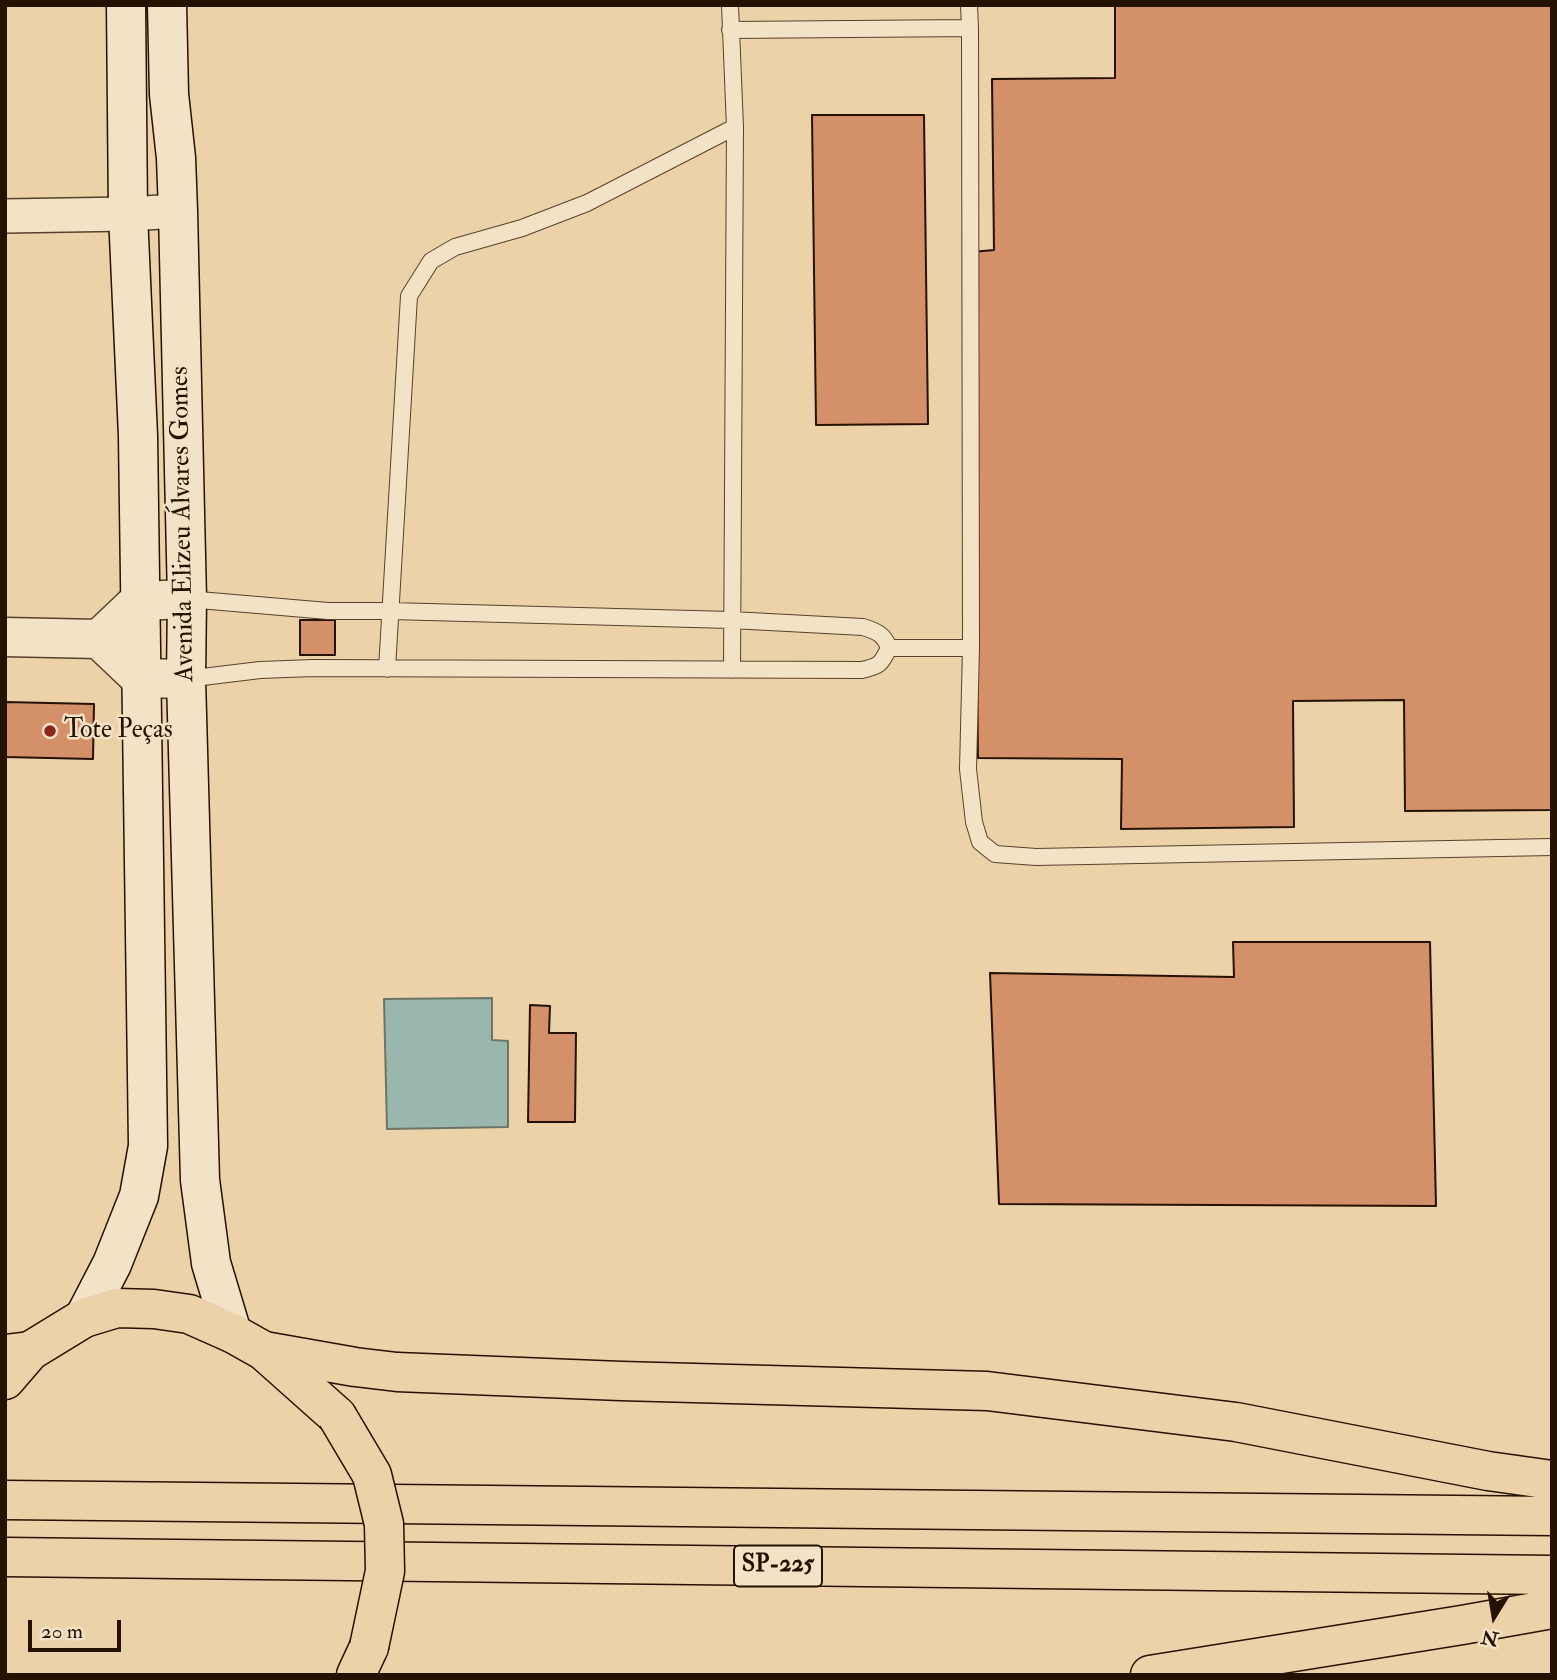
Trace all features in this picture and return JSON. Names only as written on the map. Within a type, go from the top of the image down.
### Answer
[{"type":"main road","name":"Avenida Elizeu Álvares Gomes","points":[[84,1318],[112,1264],[139,1196],[148,1146],[138,436],[128,214],[126,5]]},
{"type":"main road","name":"Avenida Elizeu Álvares Gomes","points":[[167,5],[169,94],[178,211],[187,598],[186,680],[200,1180],[211,1263],[248,1342]]},
{"type":"main road","points":[[99,639],[139,601],[187,598]]},
{"type":"main road","points":[[5,637],[99,639],[140,678],[186,680]]},
{"type":"main road","points":[[5,1380],[17,1352],[84,1318],[117,1308],[154,1309],[189,1314],[248,1342],[355,1367],[397,1372],[621,1381],[987,1391],[1236,1422],[1488,1471],[1552,1480]]},
{"type":"main road","points":[[248,1342],[337,1416],[372,1475],[384,1524],[385,1571],[363,1661]]},
{"type":"main road","name":"SP-225","points":[[5,1500],[1552,1516]]},
{"type":"main road","name":"SP-225","points":[[5,1557],[1552,1575]]},
{"type":"main road","points":[[1150,1675],[1552,1609]]},
{"type":"street","points":[[5,216],[178,211]]},
{"type":"lane","points":[[730,5],[734,127],[732,670]]},
{"type":"lane","points":[[969,5],[971,648],[968,769],[974,822],[980,842],[995,854],[1036,858],[1552,847]]},
{"type":"lane","points":[[730,30],[970,28]]},
{"type":"lane","points":[[387,669],[409,296],[431,261],[455,247],[522,228],[587,203],[734,127]]},
{"type":"lane","points":[[186,680],[260,670],[313,668],[862,670],[876,667],[883,662],[889,648],[886,639],[875,630],[863,626],[731,620],[328,611],[187,598]]},
{"type":"lane","points":[[889,648],[971,648]]},
{"type":"shaded area","points":[[492,998],[492,1040],[508,1041],[508,1127],[387,1129],[384,999]]},
{"type":"building","points":[[1115,5],[1552,5],[1552,810],[1405,811],[1404,700],[1293,701],[1294,827],[1121,829],[1122,759],[978,758],[972,252],[994,250],[992,79],[1115,78]]},
{"type":"building","points":[[812,115],[924,115],[928,424],[816,425]]},
{"type":"building","points":[[300,620],[335,620],[335,655],[300,655]]},
{"type":"building","name":"Tote Peças","points":[[5,702],[94,704],[93,759],[5,757]]},
{"type":"building","points":[[1233,942],[1430,942],[1436,1206],[999,1204],[990,973],[1234,977]]},
{"type":"building","points":[[530,1005],[550,1006],[549,1033],[576,1033],[575,1122],[528,1122]]},
{"type":"place","name":"Tote Peças","points":[[50,731]]}]
